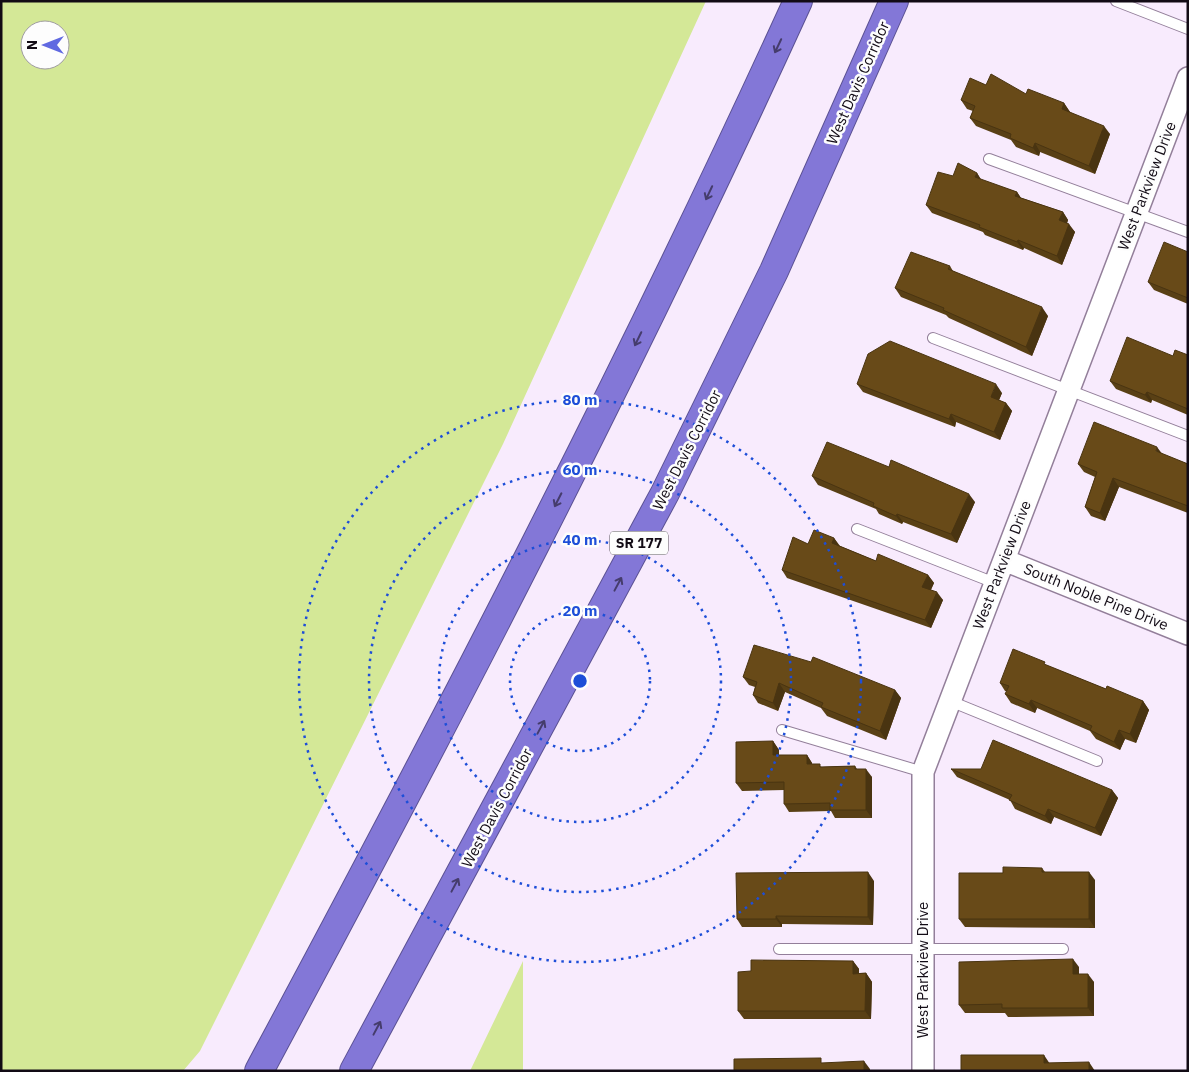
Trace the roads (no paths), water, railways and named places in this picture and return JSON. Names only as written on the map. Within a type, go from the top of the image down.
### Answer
[{"type":"highway","points":[[258,1071],[456,698],[583,451],[684,246],[798,1]]},
{"type":"highway","name":"West Davis Corridor","points":[[354,1071],[666,493],[774,271],[894,1]]},
{"type":"street","name":"West Parkview Drive","points":[[923,1071],[923,772],[1188,78]]},
{"type":"street","name":"South Noble Pine Drive","points":[[1004,560],[1188,634]]},
{"type":"lane","points":[[1116,1],[1188,29]]},
{"type":"lane","points":[[989,159],[1188,232]]},
{"type":"lane","points":[[933,338],[1188,436]]},
{"type":"lane","points":[[856,529],[995,583]]},
{"type":"lane","points":[[950,701],[1097,761]]},
{"type":"lane","points":[[782,730],[923,772]]},
{"type":"lane","points":[[779,949],[1063,949]]}]
